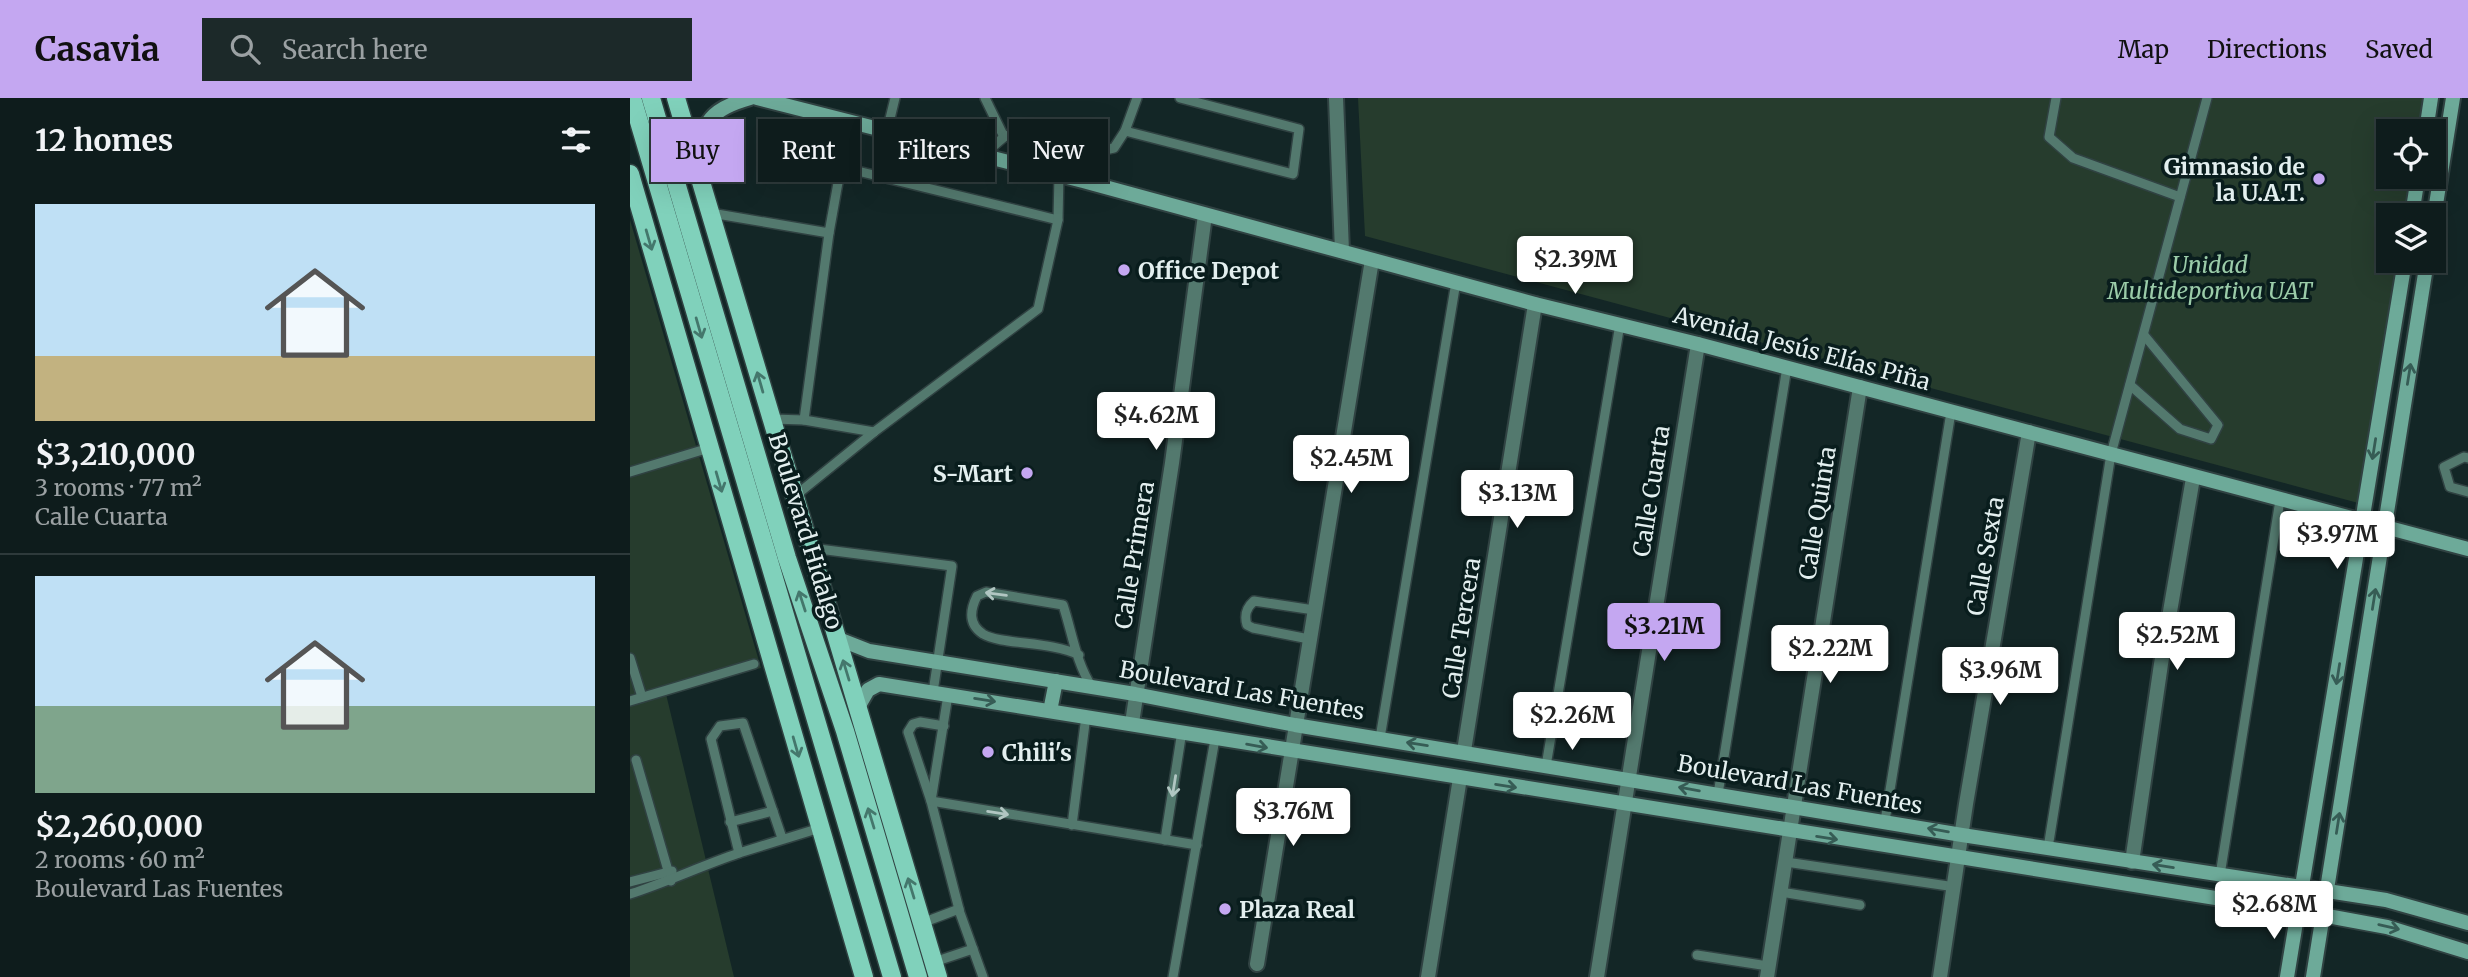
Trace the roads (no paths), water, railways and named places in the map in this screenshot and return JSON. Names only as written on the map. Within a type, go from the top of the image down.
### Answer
[{"type":"main road","name":"Boulevard Hidalgo","points":[[632,98],[892,977]]},
{"type":"main road","name":"Boulevard Hidalgo","points":[[651,98],[787,558],[845,732],[918,977]]},
{"type":"main road","name":"Boulevard Hidalgo","points":[[676,98],[682,119]]},
{"type":"main road","points":[[630,174],[864,977]]},
{"type":"main road","name":"Boulevard Hidalgo","points":[[702,182],[936,970]]},
{"type":"main road","name":"Boulevard Hidalgo","points":[[861,871],[886,908],[907,977]]},
{"type":"street","points":[[711,119],[714,113],[750,98]]},
{"type":"street","name":"Avenida Jesús Elías Piña","points":[[757,98],[841,119]]},
{"type":"street","points":[[1336,98],[1342,251]]},
{"type":"street","points":[[2428,119],[2431,98]]},
{"type":"street","points":[[2436,203],[2453,98]]},
{"type":"street","name":"Avenida Jesús Elías Piña","points":[[1087,182],[1535,304],[1698,344],[2362,523],[2468,549]]},
{"type":"street","name":"Calle Primera","points":[[1132,723],[1172,463],[1205,215]]},
{"type":"street","points":[[1257,964],[1372,260]]},
{"type":"street","points":[[2287,977],[2403,273]]},
{"type":"street","points":[[2312,977],[2328,891],[2425,273]]},
{"type":"street","name":"Calle Tercera","points":[[1465,751],[1535,304]]},
{"type":"street","name":"Calle Cuarta","points":[[1597,977],[1698,344]]},
{"type":"street","name":"Calle Quinta","points":[[1768,971],[1860,387]]},
{"type":"street","name":"Calle Sexta","points":[[1940,977],[2029,432]]},
{"type":"street","points":[[2132,862],[2161,664],[2193,478]]},
{"type":"street","name":"Boulevard Las Fuentes","points":[[836,638],[869,650],[1135,694],[1295,725],[1793,805],[1962,835],[2386,900],[2468,923]]},
{"type":"street","points":[[1050,710],[1056,681]]},
{"type":"street","name":"Boulevard Las Fuentes","points":[[857,709],[868,690],[878,684],[933,692],[1624,806],[2387,926],[2468,952]]},
{"type":"street","points":[[1428,977],[1460,778]]},
{"type":"lane","points":[[890,119],[895,98]]},
{"type":"lane","points":[[985,98],[1004,137]]},
{"type":"lane","points":[[1108,149],[1114,148],[1125,131],[1137,98]]},
{"type":"lane","points":[[1125,131],[1293,174],[1299,129],[1180,98]]},
{"type":"lane","points":[[2056,98],[2049,138],[2073,158],[2180,197]]},
{"type":"lane","points":[[2048,848],[2111,454],[2207,98]]},
{"type":"lane","points":[[995,145],[1009,135]]},
{"type":"lane","points":[[860,172],[1058,220]]},
{"type":"lane","points":[[804,420],[838,182]]},
{"type":"lane","points":[[796,496],[874,432],[1038,309],[1058,220],[1059,182]]},
{"type":"lane","points":[[711,213],[829,233]]},
{"type":"lane","points":[[1380,738],[1456,282]]},
{"type":"lane","points":[[1546,766],[1620,324]]},
{"type":"lane","points":[[2130,385],[2180,429],[2211,439],[2218,425],[2144,335]]},
{"type":"lane","points":[[1718,794],[1787,368]]},
{"type":"lane","points":[[1885,821],[1951,412]]},
{"type":"lane","points":[[771,419],[804,420],[874,432]]},
{"type":"lane","points":[[630,472],[709,448]]},
{"type":"lane","points":[[2468,458],[2464,457],[2444,467],[2450,487],[2468,492]]},
{"type":"lane","points":[[2220,875],[2280,500]]},
{"type":"lane","points":[[811,548],[952,566],[933,692]]},
{"type":"lane","points":[[1079,654],[1063,647],[984,635],[974,625],[970,610],[977,596],[986,592],[1063,605],[1079,654],[1083,674],[1092,687]]},
{"type":"lane","points":[[1309,639],[1253,628],[1247,625],[1245,618],[1248,606],[1254,601],[1314,610]]},
{"type":"lane","points":[[630,658],[642,697]]},
{"type":"lane","points":[[630,701],[754,664]]},
{"type":"lane","points":[[931,802],[948,695]]},
{"type":"lane","points":[[1072,825],[1086,716]]},
{"type":"lane","points":[[944,726],[920,722],[913,724],[908,732],[931,802],[959,909],[983,977]]},
{"type":"lane","points":[[738,853],[710,739],[720,726],[743,723],[782,838]]},
{"type":"lane","points":[[1165,840],[1182,731]]},
{"type":"lane","points":[[1173,977],[1215,739]]},
{"type":"lane","points":[[636,760],[671,881]]},
{"type":"lane","points":[[931,802],[1198,845]]},
{"type":"lane","points":[[730,822],[773,811]]},
{"type":"lane","points":[[630,894],[671,881],[684,872],[738,853],[820,828]]},
{"type":"lane","points":[[1786,862],[1955,887]]},
{"type":"lane","points":[[630,882],[668,870],[684,872]]},
{"type":"lane","points":[[1781,892],[1860,905]]},
{"type":"lane","points":[[922,923],[959,909]]},
{"type":"lane","points":[[936,970],[973,949]]},
{"type":"lane","points":[[1697,955],[1768,971]]},
{"type":"place","name":"Gimnasio de la U.A.T.","points":[[2319,179]]},
{"type":"place","name":"Office Depot","points":[[1124,270]]},
{"type":"place","name":"S-Mart","points":[[1027,473]]},
{"type":"place","name":"Chili's","points":[[988,752]]},
{"type":"place","name":"Plaza Real","points":[[1225,909]]},
{"type":"park label","name":"Unidad Multideportiva UAT","points":[[2210,277]]}]
